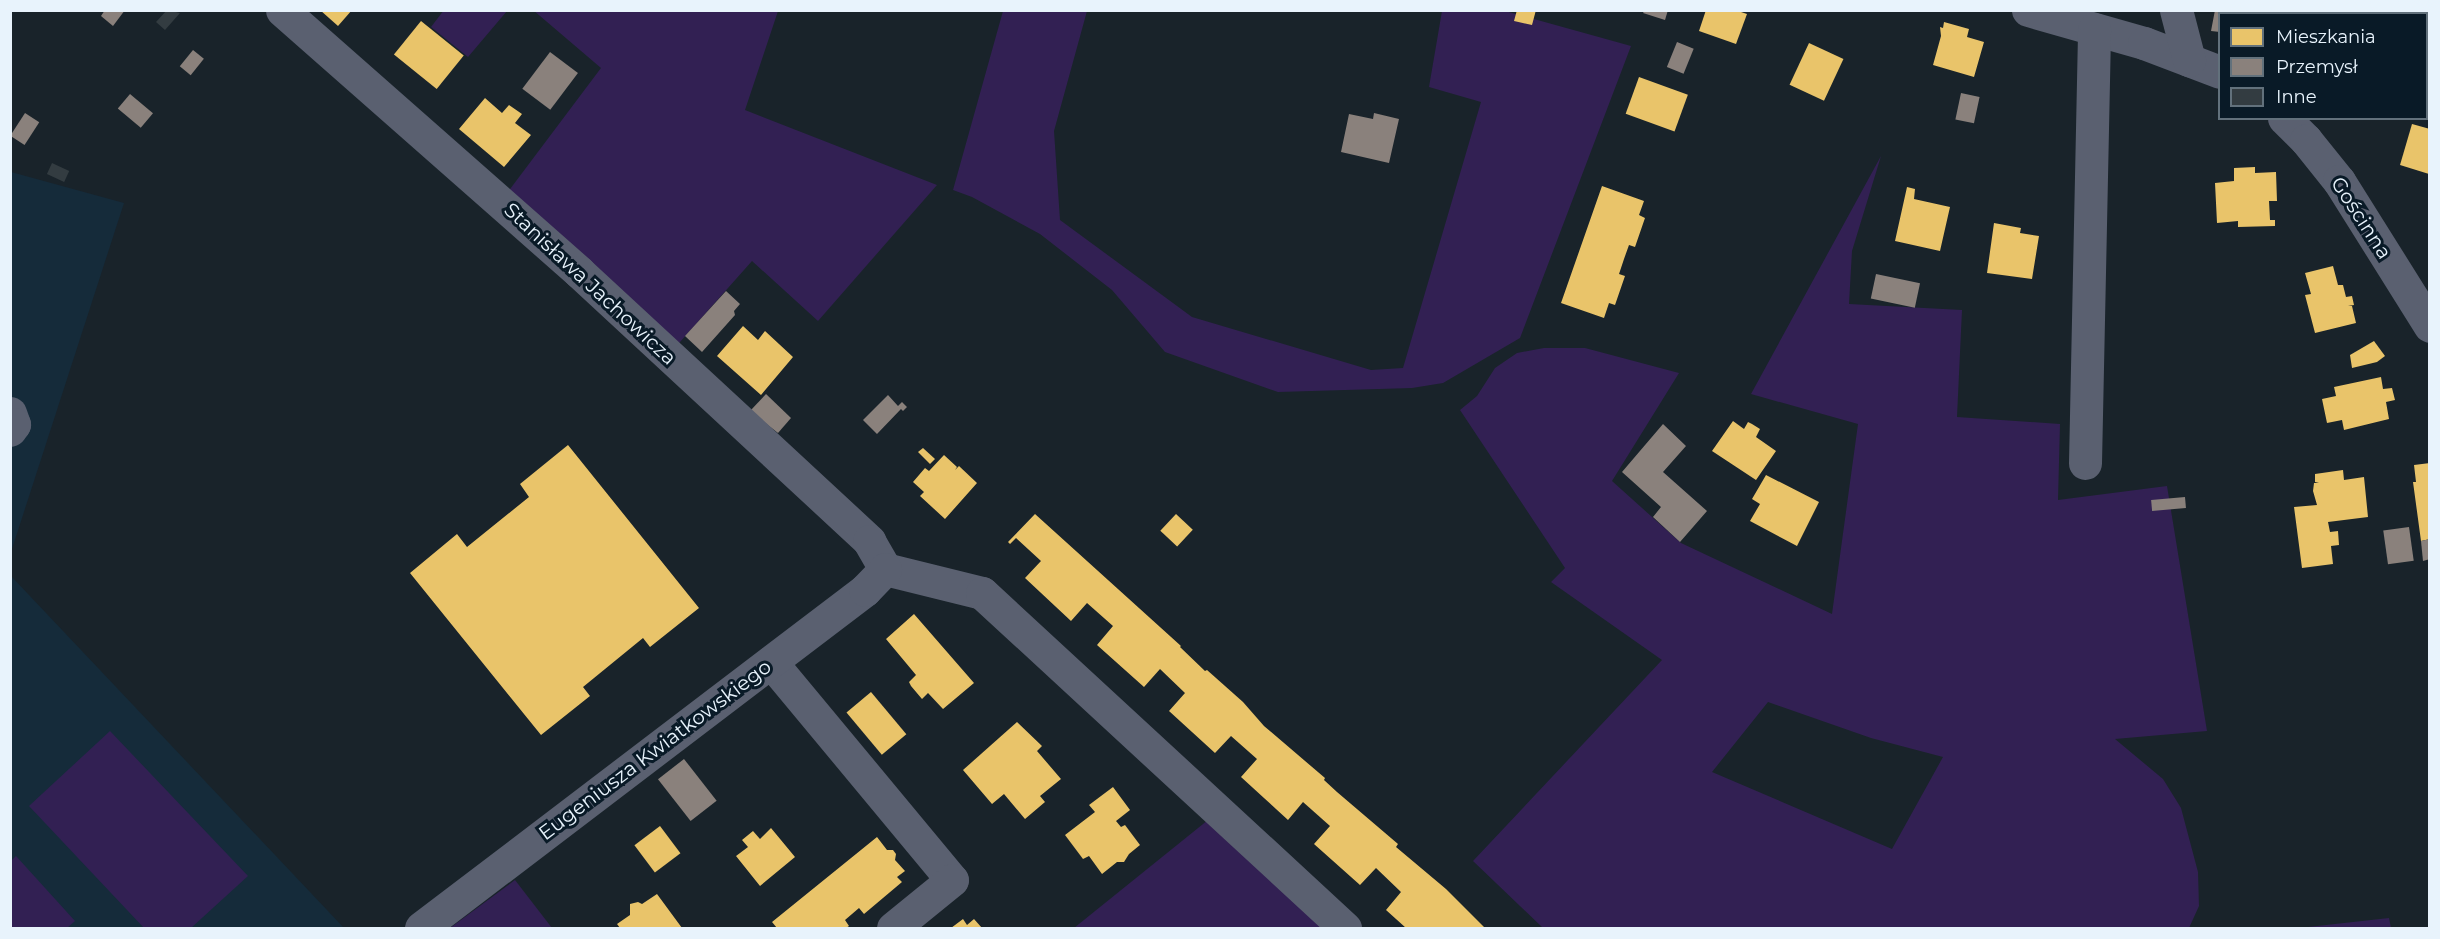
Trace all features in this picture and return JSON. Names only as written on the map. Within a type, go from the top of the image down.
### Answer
[{"type":"street","name":"Stanisława Jachowicza","points":[[282,10],[579,272],[869,541],[885,569]]},
{"type":"street","points":[[2028,10],[2094,29],[2218,71]]},
{"type":"street","points":[[2176,10],[2189,60]]},
{"type":"street","points":[[2085,463],[2094,29]]},
{"type":"street","name":"Gościnna","points":[[2298,123],[2339,181],[2430,326]]},
{"type":"street","points":[[10,413],[14,424],[10,430]]},
{"type":"street","name":"Eugeniusza Kwiatkowskiego","points":[[421,928],[865,590],[885,569]]},
{"type":"street","points":[[885,569],[982,593],[1345,928]]},
{"type":"street","points":[[771,662],[952,880],[893,928]]},
{"type":"shaded area","points":[[444,10],[507,11],[468,57],[431,27]]},
{"type":"shaded area","points":[[533,10],[778,11],[745,110],[937,185],[818,321],[752,261],[672,351],[507,193],[601,68]]},
{"type":"shaded area","points":[[1003,11],[1087,11],[1054,131],[1060,220],[1192,317],[1371,370],[1403,368],[1481,102],[1429,87],[1442,11],[1505,11],[1631,46],[1520,338],[1443,383],[1412,388],[1278,392],[1165,352],[1112,290],[1040,234],[972,197],[953,190]]},
{"type":"shaded area","points":[[1881,156],[1852,251],[1849,304],[1962,310],[1957,417],[2060,424],[2058,500],[2167,486],[2207,731],[2115,739],[2163,779],[2181,808],[2198,872],[2199,906],[2189,928],[1543,928],[1473,861],[1662,660],[1551,582],[1565,568],[1460,410],[1477,396],[1495,368],[1517,353],[1544,348],[1585,348],[1679,373],[1612,481],[1681,543],[1832,614],[1858,424],[1751,394]],"holes":[[[1768,702],[1871,738],[1943,757],[1892,849],[1712,772]]]},
{"type":"shaded area","points":[[11,172],[124,203],[11,552]]},
{"type":"shaded area","points":[[11,576],[344,928],[11,928]]},
{"type":"shaded area","points":[[110,731],[248,876],[191,928],[144,928],[29,806]]},
{"type":"shaded area","points":[[1208,820],[1323,928],[1074,928]]},
{"type":"shaded area","points":[[16,856],[75,921],[67,928],[11,928],[11,861]]},
{"type":"shaded area","points":[[515,880],[552,928],[450,928]]},
{"type":"shaded area","points":[[2389,918],[2391,928],[2299,928]]},
{"type":"building: Mieszkania","points":[[320,10],[352,10],[338,26]]},
{"type":"building: Mieszkania","points":[[1517,10],[1536,10],[1532,25],[1514,21]]},
{"type":"building: Mieszkania","points":[[1706,10],[1735,10],[1747,14],[1736,44],[1699,31]]},
{"type":"building: Mieszkania","points":[[2254,10],[2299,10],[2299,12],[2254,12]]},
{"type":"building: Mieszkania","points":[[421,21],[464,56],[437,89],[394,54]]},
{"type":"building: Mieszkania","points":[[1944,22],[1969,29],[1967,37],[1984,42],[1974,77],[1933,65],[1941,36],[1940,27],[1943,28]]},
{"type":"building: Mieszkania","points":[[1809,43],[1843,59],[1824,101],[1790,85]]},
{"type":"building: Mieszkania","points":[[1639,77],[1688,95],[1675,131],[1626,114]]},
{"type":"building: Mieszkania","points":[[485,98],[502,113],[509,105],[522,114],[515,123],[531,135],[504,167],[459,129]]},
{"type":"building: Mieszkania","points":[[2412,124],[2430,129],[2429,174],[2400,165]]},
{"type":"building: Mieszkania","points":[[2255,167],[2255,173],[2276,172],[2277,201],[2269,201],[2270,220],[2275,220],[2275,226],[2238,227],[2238,221],[2217,223],[2215,183],[2234,181],[2234,168]]},
{"type":"building: Mieszkania","points":[[1602,186],[1644,201],[1639,215],[1645,218],[1635,247],[1629,245],[1624,259],[1619,274],[1625,276],[1615,305],[1609,303],[1604,318],[1561,303]]},
{"type":"building: Mieszkania","points":[[1907,187],[1915,189],[1914,199],[1950,207],[1940,251],[1895,241]]},
{"type":"building: Mieszkania","points":[[1994,223],[2021,228],[2020,233],[2039,236],[2032,279],[1987,273]]},
{"type":"building: Mieszkania","points":[[2333,266],[2338,285],[2343,285],[2346,297],[2352,296],[2354,305],[2348,306],[2352,306],[2356,323],[2315,333],[2305,295],[2311,294],[2305,273]]},
{"type":"building: Mieszkania","points":[[743,326],[758,340],[765,331],[793,357],[761,395],[717,356]]},
{"type":"building: Mieszkania","points":[[2374,341],[2385,356],[2377,362],[2352,368],[2350,355]]},
{"type":"building: Mieszkania","points":[[2381,377],[2383,389],[2392,388],[2395,400],[2386,402],[2389,419],[2344,430],[2342,420],[2327,423],[2322,399],[2336,396],[2334,387]]},
{"type":"building: Mieszkania","points":[[1733,421],[1744,429],[1748,422],[1760,429],[1756,437],[1776,451],[1756,480],[1712,451]]},
{"type":"building: Mieszkania","points":[[568,445],[699,608],[650,647],[643,638],[583,687],[590,696],[541,735],[410,573],[457,534],[467,547],[529,497],[520,484]]},
{"type":"building: Mieszkania","points":[[923,448],[935,459],[930,464],[918,452]]},
{"type":"building: Mieszkania","points":[[944,455],[957,467],[955,470],[959,466],[977,483],[945,519],[920,496],[924,492],[913,482],[925,468],[929,471]]},
{"type":"building: Mieszkania","points":[[2430,463],[2430,539],[2421,541],[2413,482],[2416,482],[2414,465]]},
{"type":"building: Mieszkania","points":[[2343,470],[2344,480],[2364,477],[2368,517],[2328,522],[2330,532],[2338,531],[2339,545],[2331,546],[2333,564],[2302,568],[2294,507],[2317,505],[2313,491],[2314,483],[2319,483],[2315,482],[2315,474]]},
{"type":"building: Mieszkania","points":[[1766,475],[1819,502],[1797,546],[1750,521],[1760,504],[1752,499]]},
{"type":"building: Mieszkania","points":[[1035,514],[1181,646],[1205,671],[1207,670],[1243,702],[1264,726],[1398,844],[1396,847],[1446,889],[1485,928],[1406,928],[1386,910],[1401,892],[1376,868],[1360,885],[1314,844],[1330,826],[1303,802],[1288,820],[1241,777],[1257,759],[1231,736],[1215,753],[1169,711],[1185,693],[1160,669],[1144,687],[1097,645],[1113,626],[1087,603],[1071,621],[1025,578],[1041,561],[1016,538],[1010,544],[1008,542]]},
{"type":"building: Mieszkania","points":[[1176,514],[1193,530],[1177,547],[1160,531]]},
{"type":"building: Mieszkania","points":[[914,614],[974,683],[943,709],[928,693],[922,699],[911,686],[909,682],[916,675],[886,639]]},
{"type":"building: Mieszkania","points":[[871,692],[906,734],[882,755],[846,713]]},
{"type":"building: Mieszkania","points":[[1017,722],[1042,746],[1037,751],[1061,779],[1040,796],[1045,802],[1025,819],[1004,794],[992,804],[963,770]]},
{"type":"building: Mieszkania","points":[[1113,787],[1130,810],[1116,821],[1121,827],[1125,825],[1140,845],[1129,854],[1124,862],[1117,862],[1102,874],[1089,856],[1083,859],[1065,835],[1095,812],[1089,805]]},
{"type":"building: Mieszkania","points":[[660,826],[680,853],[655,872],[634,845]]},
{"type":"building: Mieszkania","points":[[771,828],[795,857],[760,886],[736,856],[748,847],[742,840],[753,831],[760,839]]},
{"type":"building: Mieszkania","points":[[877,837],[887,850],[893,850],[896,854],[895,860],[905,871],[897,877],[902,882],[864,914],[859,908],[845,920],[849,926],[846,928],[777,928],[772,922]]},
{"type":"building: Mieszkania","points":[[657,894],[682,928],[620,928],[617,924],[630,915],[630,904],[638,902],[642,904]]},
{"type":"building: Mieszkania","points":[[963,919],[967,925],[974,919],[982,928],[951,928]]},
{"type":"building: Przemysł","points":[[105,10],[125,10],[113,26],[101,16]]},
{"type":"building: Przemysł","points":[[1645,10],[1668,10],[1665,20],[1643,13]]},
{"type":"building: Przemysł","points":[[2215,10],[2247,10],[2247,12],[2218,12],[2218,32],[2211,31]]},
{"type":"building: Przemysł","points":[[1677,42],[1694,49],[1684,74],[1667,67]]},
{"type":"building: Przemysł","points":[[193,50],[204,59],[191,75],[180,66]]},
{"type":"building: Przemysł","points":[[550,52],[578,73],[550,110],[522,89]]},
{"type":"building: Przemysł","points":[[1961,93],[1980,97],[1974,123],[1955,119]]},
{"type":"building: Przemysł","points":[[130,94],[153,113],[141,128],[118,109]]},
{"type":"building: Przemysł","points":[[25,113],[39,122],[25,145],[10,136]]},
{"type":"building: Przemysł","points":[[1374,113],[1399,119],[1389,163],[1341,152],[1349,114],[1373,119]]},
{"type":"building: Przemysł","points":[[1876,274],[1920,283],[1915,308],[1871,298]]},
{"type":"building: Przemysł","points":[[726,291],[740,304],[734,311],[735,315],[702,352],[685,336]]},
{"type":"building: Przemysł","points":[[766,394],[791,418],[778,433],[750,411]]},
{"type":"building: Przemysł","points":[[888,395],[898,406],[902,402],[907,407],[903,411],[901,409],[877,434],[863,420]]},
{"type":"building: Przemysł","points":[[1663,424],[1686,446],[1663,472],[1707,511],[1680,542],[1653,517],[1661,507],[1622,472]]},
{"type":"building: Przemysł","points":[[2185,497],[2186,508],[2152,511],[2151,500]]},
{"type":"building: Przemysł","points":[[2409,527],[2414,561],[2388,564],[2383,531]]},
{"type":"building: Przemysł","points":[[2430,539],[2430,559],[2423,561],[2421,541]]},
{"type":"building: Przemysł","points":[[684,759],[717,801],[691,821],[658,779]]},
{"type":"building: Inne","points":[[167,10],[180,13],[165,30],[156,22]]},
{"type":"building: Inne","points":[[52,163],[69,171],[64,182],[47,174]]}]
